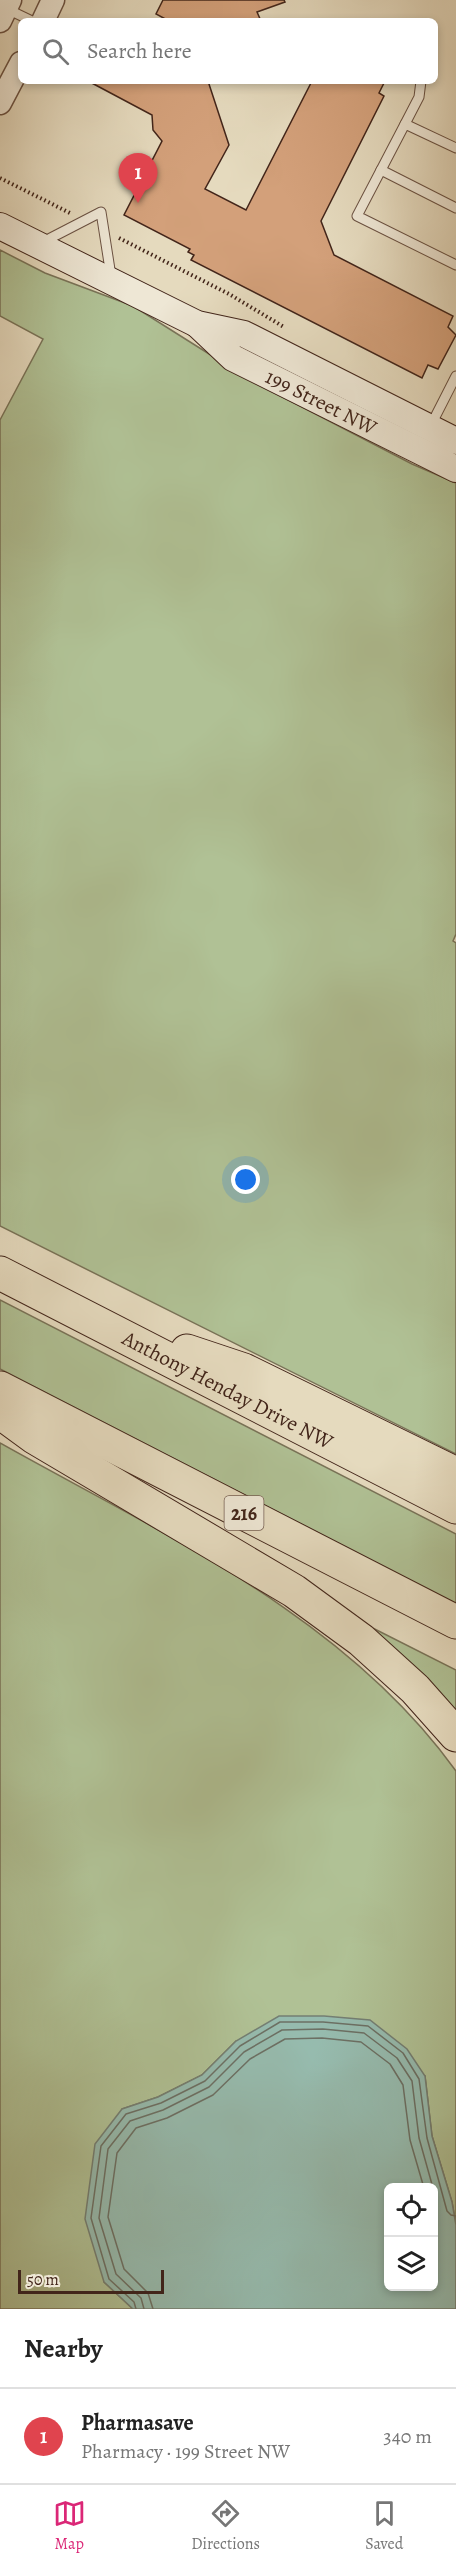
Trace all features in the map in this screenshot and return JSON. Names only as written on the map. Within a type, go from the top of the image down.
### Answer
[{"type":"highway","name":"Anthony Henday Drive NW","points":[[0,1273],[456,1507]]},
{"type":"highway","points":[[78,1313],[244,1370],[456,1474]]},
{"type":"highway","name":"216","points":[[0,1388],[456,1622]]},
{"type":"highway","points":[[0,1412],[34,1437],[294,1591],[361,1640],[416,1689],[456,1735]]},
{"type":"main road","name":"199 Street NW","points":[[0,226],[197,324],[233,358],[423,440],[456,469]]},
{"type":"main road","name":"199 Street NW","points":[[423,440],[456,441]]},
{"type":"street","points":[[44,18],[53,0]]},
{"type":"street","points":[[0,102],[18,69]]},
{"type":"lane","points":[[5,10],[25,18]]},
{"type":"lane","points":[[421,84],[419,97],[357,216],[456,265]]},
{"type":"lane","points":[[405,124],[456,148]]},
{"type":"lane","points":[[381,170],[456,208]]},
{"type":"lane","points":[[38,244],[101,212],[112,281]]},
{"type":"lane","points":[[423,440],[456,376]]},
{"type":"path","points":[[0,178],[84,220]]},
{"type":"path","points":[[104,231],[229,294],[289,330]]},
{"type":"green space","points":[[0,250],[45,273],[133,306],[252,381],[412,464],[456,483],[456,934],[453,941],[456,943],[456,1454],[0,1226],[0,420],[43,339],[0,316]]},
{"type":"green space","points":[[0,1300],[456,1534],[456,1604],[0,1369]]},
{"type":"green space","points":[[0,1443],[186,1546],[247,1583],[306,1623],[361,1667],[411,1716],[456,1771],[456,2225],[452,2202],[432,2136],[425,2076],[236,2041],[202,2075],[158,2097],[122,2109],[104,2282],[133,2309],[0,2309]]},
{"type":"green space","points":[[341,1612],[456,1670],[456,1721]]},
{"type":"water","points":[[279,2016],[324,2016],[370,2020],[407,2049],[425,2076],[432,2136],[452,2202],[456,2225],[456,2309],[133,2309],[104,2282],[85,2219],[95,2144],[122,2109],[158,2097],[202,2075],[236,2041]]},
{"type":"building","points":[[163,0],[284,0],[285,2],[257,12],[260,18],[163,18],[156,14]]},
{"type":"building","points":[[94,84],[209,84],[229,145],[205,189],[246,210],[310,84],[384,84],[379,93],[384,96],[321,221],[334,255],[453,316],[448,327],[456,335],[438,369],[428,365],[422,378],[191,260],[194,255],[188,252],[190,249],[124,215],[162,141],[153,130],[152,115]]},
{"type":"place","name":"Pharmasave","points":[[138,203]]}]
